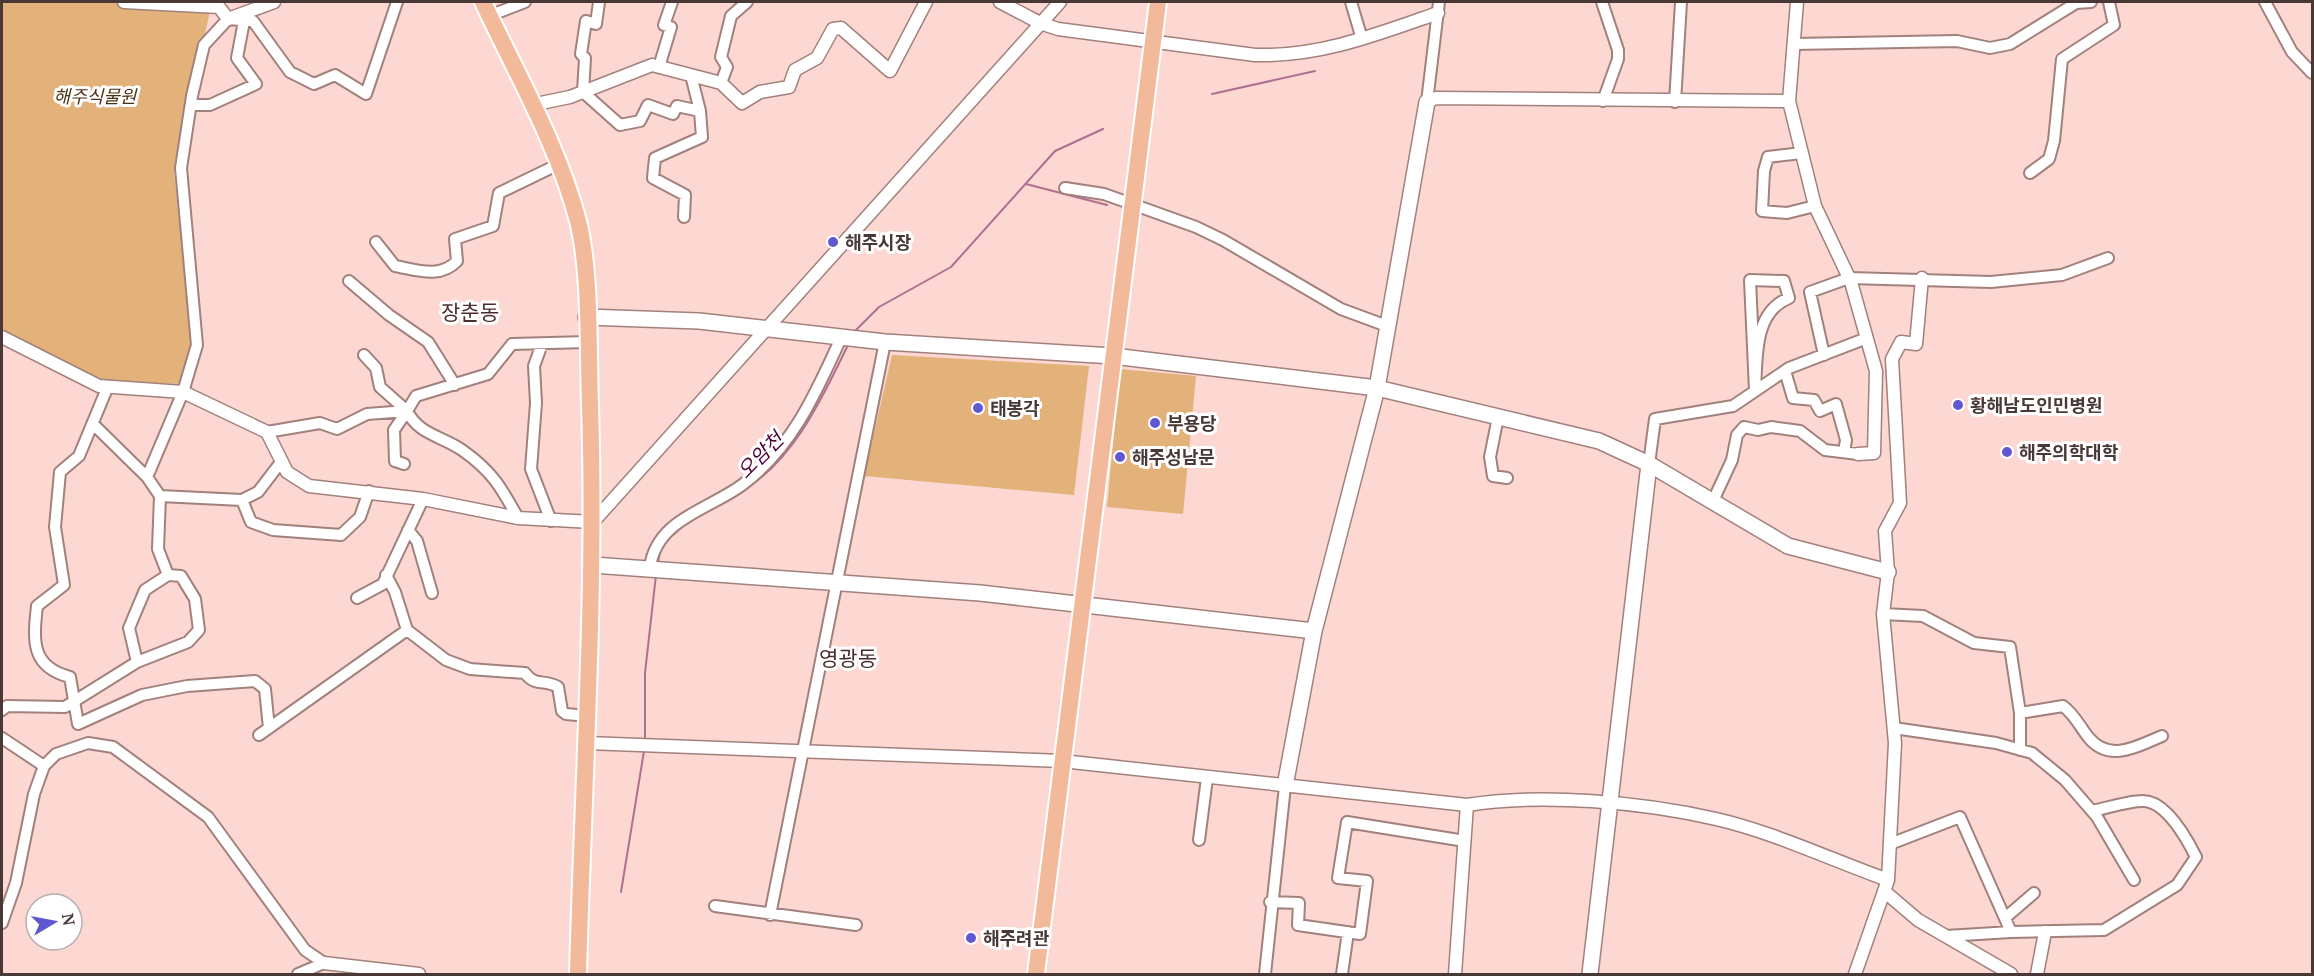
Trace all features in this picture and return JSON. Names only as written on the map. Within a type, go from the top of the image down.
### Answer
[{"type":"main road","points":[[1036,975],[1158,2]]},
{"type":"main road","points":[[486,9],[559,164],[578,221],[582,243],[588,342],[593,565],[578,975]]},
{"type":"main road","points":[[1285,786],[1314,631],[1377,388],[1427,102]]},
{"type":"main road","points":[[586,317],[699,321],[885,342],[1113,356],[1377,388],[1599,441],[1650,465],[1788,546],[1888,572]]},
{"type":"main road","points":[[1590,975],[1650,465]]},
{"type":"main road","points":[[593,565],[980,593],[1314,631]]},
{"type":"street","points":[[124,2],[219,8],[228,20],[253,21],[290,72],[314,84],[335,75],[366,94],[397,2]]},
{"type":"street","points":[[147,477],[183,392],[196,345],[181,168],[204,45],[228,20],[274,2]]},
{"type":"street","points":[[486,9],[525,2]]},
{"type":"street","points":[[583,92],[585,58],[581,54],[586,21],[596,24],[599,2]]},
{"type":"street","points":[[659,67],[670,27],[664,25],[672,2]]},
{"type":"street","points":[[721,82],[727,67],[721,57],[731,16],[747,2]]},
{"type":"street","points":[[531,105],[583,92],[652,65],[721,82],[742,103],[760,92],[789,87],[795,70],[817,58],[832,29],[841,28],[890,71],[926,2]]},
{"type":"street","points":[[1000,2],[1040,23],[1058,29],[1280,56],[1321,51],[1362,39],[1439,7],[1427,102]]},
{"type":"street","points":[[267,432],[287,472],[309,486],[369,491],[423,499],[518,518],[592,522],[1060,2]]},
{"type":"street","points":[[1351,2],[1362,39]]},
{"type":"street","points":[[1602,2],[1618,50],[1618,59],[1603,101]]},
{"type":"street","points":[[1675,102],[1681,2]]},
{"type":"street","points":[[1712,503],[1732,460],[1737,435],[1744,428],[1800,431],[1825,450],[1858,454],[1874,453],[1876,371],[1849,278],[1815,206],[1789,101],[1797,2]]},
{"type":"street","points":[[1794,44],[1957,40],[1990,48],[2010,44],[2076,2],[2091,2]]},
{"type":"street","points":[[2030,173],[2049,159],[2054,141],[2062,58],[2114,25],[2109,2]]},
{"type":"street","points":[[2265,2],[2292,52],[2313,73]]},
{"type":"street","points":[[191,105],[210,105],[256,84],[237,58],[244,21]]},
{"type":"street","points":[[684,217],[685,195],[653,178],[655,158],[702,137],[700,111],[691,75]]},
{"type":"street","points":[[583,92],[620,125],[640,122],[648,105],[673,114],[677,106],[700,111]]},
{"type":"street","points":[[1427,102],[1436,98],[1675,102],[1789,101]]},
{"type":"street","points":[[1802,153],[1768,157],[1764,171],[1762,211],[1787,213],[1815,206]]},
{"type":"street","points":[[376,242],[395,266],[430,273],[448,270],[457,261],[455,239],[493,226],[499,193],[559,164]]},
{"type":"street","points":[[1065,188],[1104,194],[1196,227],[1223,240],[1341,309],[1387,326]]},
{"type":"street","points":[[1824,355],[1810,292],[1849,278],[1922,278],[1991,282],[2062,274],[2108,258]]},
{"type":"street","points":[[1855,975],[1886,886],[1890,844],[1894,728],[1883,614],[1888,572],[1885,531],[1900,503],[1892,359],[1901,342],[1916,344],[1922,278]]},
{"type":"street","points":[[1750,280],[1784,281],[1789,298],[1779,302],[1769,312],[1759,335],[1755,391],[1750,280]]},
{"type":"street","points":[[349,281],[389,315],[428,342],[455,385]]},
{"type":"street","points":[[2,337],[99,386],[183,392],[267,432],[320,423],[337,429],[367,414],[406,411]]},
{"type":"street","points":[[656,568],[652,553],[660,540],[688,514],[741,486],[776,454],[810,406],[841,338]]},
{"type":"street","points":[[1650,465],[1655,419],[1733,406],[1785,371],[1867,338]]},
{"type":"street","points":[[405,464],[395,460],[394,430],[416,396],[488,374],[512,344],[588,342]]},
{"type":"street","points":[[770,915],[885,342]]},
{"type":"street","points":[[542,344],[534,366],[536,404],[531,469],[551,521]]},
{"type":"street","points":[[364,355],[376,368],[380,387],[406,411],[413,424],[461,449],[497,479],[518,518]]},
{"type":"street","points":[[1785,371],[1793,398],[1814,400],[1820,411],[1836,404],[1846,440],[1844,452]]},
{"type":"street","points":[[108,386],[79,456],[60,472],[55,527],[64,585],[37,606],[34,633],[38,657],[53,673],[70,677],[78,724],[142,695],[187,686],[255,681],[265,689],[269,728]]},
{"type":"street","points":[[1498,417],[1490,457],[1494,476],[1508,478]]},
{"type":"street","points":[[93,424],[147,477],[160,496],[158,549],[168,575]]},
{"type":"street","points":[[160,496],[242,500],[258,492],[281,462]]},
{"type":"street","points":[[242,500],[251,522],[273,530],[341,535],[360,517],[369,491]]},
{"type":"street","points":[[357,598],[382,584],[423,499]]},
{"type":"street","points":[[408,530],[417,541],[432,593]]},
{"type":"street","points":[[2,710],[7,706],[65,707],[137,662],[188,642],[199,630],[195,599],[181,576],[168,575],[145,590],[129,628],[137,662]]},
{"type":"street","points":[[386,575],[395,592],[407,630],[446,660],[470,669],[525,673],[531,681],[537,684],[552,684],[558,687],[562,711],[566,714],[588,716]]},
{"type":"street","points":[[1883,614],[1923,616],[1974,643],[2010,646],[2020,713],[2020,750]]},
{"type":"street","points":[[259,735],[407,630]]},
{"type":"street","points":[[2020,713],[2063,706],[2073,713],[2090,739],[2102,749],[2115,752],[2162,736]]},
{"type":"street","points":[[1894,728],[1996,743],[2032,753],[2065,780],[2092,811],[2134,880]]},
{"type":"street","points":[[2,738],[44,766]]},
{"type":"street","points":[[2,923],[16,883],[34,794],[44,766],[56,754],[88,743],[112,747],[208,817],[305,951],[324,963],[419,975]]},
{"type":"street","points":[[587,743],[1062,761],[1467,805],[1508,800],[1612,803],[1733,824],[1886,886],[1918,920],[2011,975]]},
{"type":"street","points":[[1199,840],[1207,778]]},
{"type":"street","points":[[1268,974],[1270,902],[1285,786]]},
{"type":"street","points":[[1946,936],[2104,930],[2177,885],[2196,857],[2183,831],[2156,804],[2144,801],[2092,811]]},
{"type":"street","points":[[1455,975],[1467,805]]},
{"type":"street","points":[[1890,844],[1960,817],[2011,932]]},
{"type":"street","points":[[1270,902],[1299,903],[1298,925],[1360,934],[1367,881],[1338,878],[1347,822],[1465,841]]},
{"type":"street","points":[[2005,918],[2034,893]]},
{"type":"street","points":[[715,906],[856,925]]},
{"type":"street","points":[[1342,975],[1348,932]]},
{"type":"street","points":[[2037,975],[2045,932]]},
{"type":"street","points":[[298,975],[324,963]]},
{"type":"green space","name":"해주식물원","points":[[2,2],[212,2],[174,173],[193,344],[183,384],[103,381],[2,332]]},
{"type":"green space","points":[[892,355],[1089,366],[1074,495],[864,476]]},
{"type":"green space","points":[[1120,369],[1196,376],[1183,514],[1107,507]]},
{"type":"waterway","points":[[1212,94],[1315,71]]},
{"type":"waterway","name":"오암천","points":[[854,332],[879,307],[951,267],[1055,151],[1103,129]]},
{"type":"waterway","points":[[1026,184],[1107,205]]},
{"type":"waterway","name":"오암천","points":[[738,493],[775,465],[790,447],[817,406],[849,343]]},
{"type":"waterway","name":"오암천","points":[[673,535],[684,525]]},
{"type":"waterway","name":"오암천","points":[[658,563],[660,551]]},
{"type":"waterway","name":"오암천","points":[[645,742],[645,673],[656,575]]},
{"type":"waterway","name":"오암천","points":[[621,892],[644,751]]},
{"type":"place","name":"해주시장","points":[[833,242]]},
{"type":"place","name":"황해남도인민병원","points":[[1958,405]]},
{"type":"place","name":"태봉각","points":[[978,408]]},
{"type":"place","name":"부용당","points":[[1155,423]]},
{"type":"place","name":"해주의학대학","points":[[2007,452]]},
{"type":"place","name":"해주성남문","points":[[1120,457]]},
{"type":"place","name":"해주려관","points":[[971,938]]},
{"type":"district","name":"장춘동","points":[[470,312]]},
{"type":"district","name":"영광동","points":[[848,658]]}]
